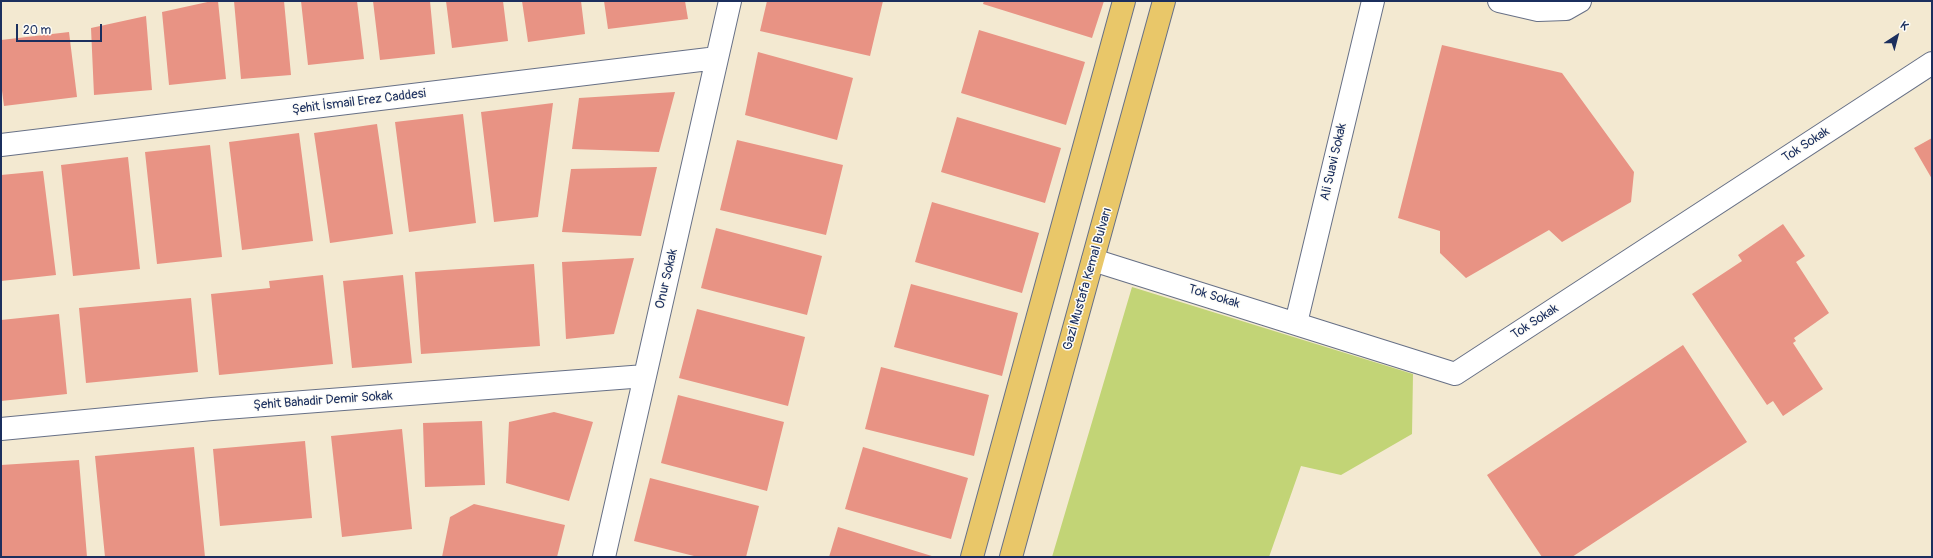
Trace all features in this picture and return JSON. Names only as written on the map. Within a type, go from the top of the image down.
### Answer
[{"type":"main road","points":[[972,557],[1124,1]]},
{"type":"main road","name":"Gazi Mustafa Kemal Bulvarı","points":[[1011,557],[1164,1]]},
{"type":"street","name":"Onur Sokak","points":[[604,557],[730,1]]},
{"type":"street","name":"Ali Suavi Sokak","points":[[1296,323],[1373,1]]},
{"type":"street","points":[[1500,1],[1538,10],[1566,9],[1580,1]]},
{"type":"street","name":"Şehit İsmail Erez Caddesi","points":[[1,145],[717,58]]},
{"type":"street","name":"Tok Sokak","points":[[1093,260],[1455,374],[1932,63]]},
{"type":"street","name":"Şehit Bahadir Demir Sokak","points":[[1,429],[212,409],[645,376]]},
{"type":"green space","points":[[1132,287],[1413,374],[1412,434],[1341,475],[1301,466],[1269,557],[1052,557]]},
{"type":"building","points":[[218,1],[226,79],[169,85],[162,12]]},
{"type":"building","points":[[234,1],[284,1],[291,75],[241,79]]},
{"type":"building","points":[[301,1],[357,1],[364,59],[308,65]]},
{"type":"building","points":[[373,1],[430,1],[435,54],[380,60]]},
{"type":"building","points":[[446,1],[503,1],[508,41],[452,48]]},
{"type":"building","points":[[522,1],[581,1],[585,34],[528,42]]},
{"type":"building","points":[[604,1],[685,1],[688,19],[608,29]]},
{"type":"building","points":[[767,1],[883,1],[870,56],[760,31]]},
{"type":"building","points":[[984,1],[1104,1],[1092,38],[983,4]]},
{"type":"building","points":[[146,16],[152,90],[94,95],[91,28]]},
{"type":"building","points":[[979,30],[1085,62],[1066,125],[961,93]]},
{"type":"building","points":[[69,32],[77,97],[4,106],[1,83],[1,40]]},
{"type":"building","points":[[1442,45],[1562,73],[1634,172],[1631,202],[1562,242],[1549,230],[1466,278],[1440,253],[1440,231],[1398,218]]},
{"type":"building","points":[[758,52],[853,78],[837,140],[745,115]]},
{"type":"building","points":[[675,92],[659,152],[572,149],[579,98]]},
{"type":"building","points":[[553,103],[538,217],[494,222],[481,112]]},
{"type":"building","points":[[463,114],[476,223],[409,232],[395,122]]},
{"type":"building","points":[[957,117],[1061,148],[1045,203],[941,172]]},
{"type":"building","points":[[377,124],[393,234],[330,243],[314,133]]},
{"type":"building","points":[[299,133],[313,241],[242,250],[229,142]]},
{"type":"building","points":[[1932,138],[1932,179],[1914,148]]},
{"type":"building","points":[[737,140],[843,165],[826,235],[720,210]]},
{"type":"building","points":[[210,145],[222,257],[157,264],[145,152]]},
{"type":"building","points":[[128,157],[140,269],[73,276],[61,165]]},
{"type":"building","points":[[657,167],[641,236],[562,232],[571,169]]},
{"type":"building","points":[[43,171],[56,275],[1,281],[1,175]]},
{"type":"building","points":[[932,202],[1039,233],[1022,293],[915,262]]},
{"type":"building","points":[[1783,224],[1805,256],[1796,262],[1829,313],[1794,338],[1796,341],[1793,343],[1823,389],[1783,416],[1773,401],[1767,405],[1692,294],[1742,261],[1738,255]]},
{"type":"building","points":[[716,228],[822,256],[807,315],[701,288]]},
{"type":"building","points":[[634,258],[614,334],[566,339],[562,262]]},
{"type":"building","points":[[534,264],[540,346],[421,354],[415,272]]},
{"type":"building","points":[[323,275],[333,364],[219,375],[211,294],[270,288],[269,281]]},
{"type":"building","points":[[403,275],[412,363],[352,368],[343,281]]},
{"type":"building","points":[[911,284],[1018,313],[1002,376],[894,347]]},
{"type":"building","points":[[191,298],[198,372],[86,383],[79,308]]},
{"type":"building","points":[[697,309],[805,337],[788,406],[679,378]]},
{"type":"building","points":[[59,314],[67,394],[1,401],[1,320]]},
{"type":"building","points":[[1683,345],[1747,442],[1572,557],[1542,557],[1487,475]]},
{"type":"building","points":[[881,367],[989,395],[974,456],[865,429]]},
{"type":"building","points":[[678,395],[784,422],[767,491],[661,463]]},
{"type":"building","points":[[554,412],[593,422],[569,501],[506,483],[509,422]]},
{"type":"building","points":[[482,421],[485,485],[425,487],[423,423]]},
{"type":"building","points":[[402,429],[412,529],[342,537],[331,436]]},
{"type":"building","points":[[305,441],[312,518],[220,526],[213,449]]},
{"type":"building","points":[[194,447],[205,557],[105,557],[95,456]]},
{"type":"building","points":[[863,447],[968,478],[951,539],[845,509]]},
{"type":"building","points":[[79,460],[87,557],[1,557],[1,465]]},
{"type":"building","points":[[650,478],[759,506],[746,557],[698,557],[634,541]]},
{"type":"building","points":[[474,504],[565,525],[557,557],[442,557],[450,517]]},
{"type":"building","points":[[838,527],[935,557],[829,557]]}]
